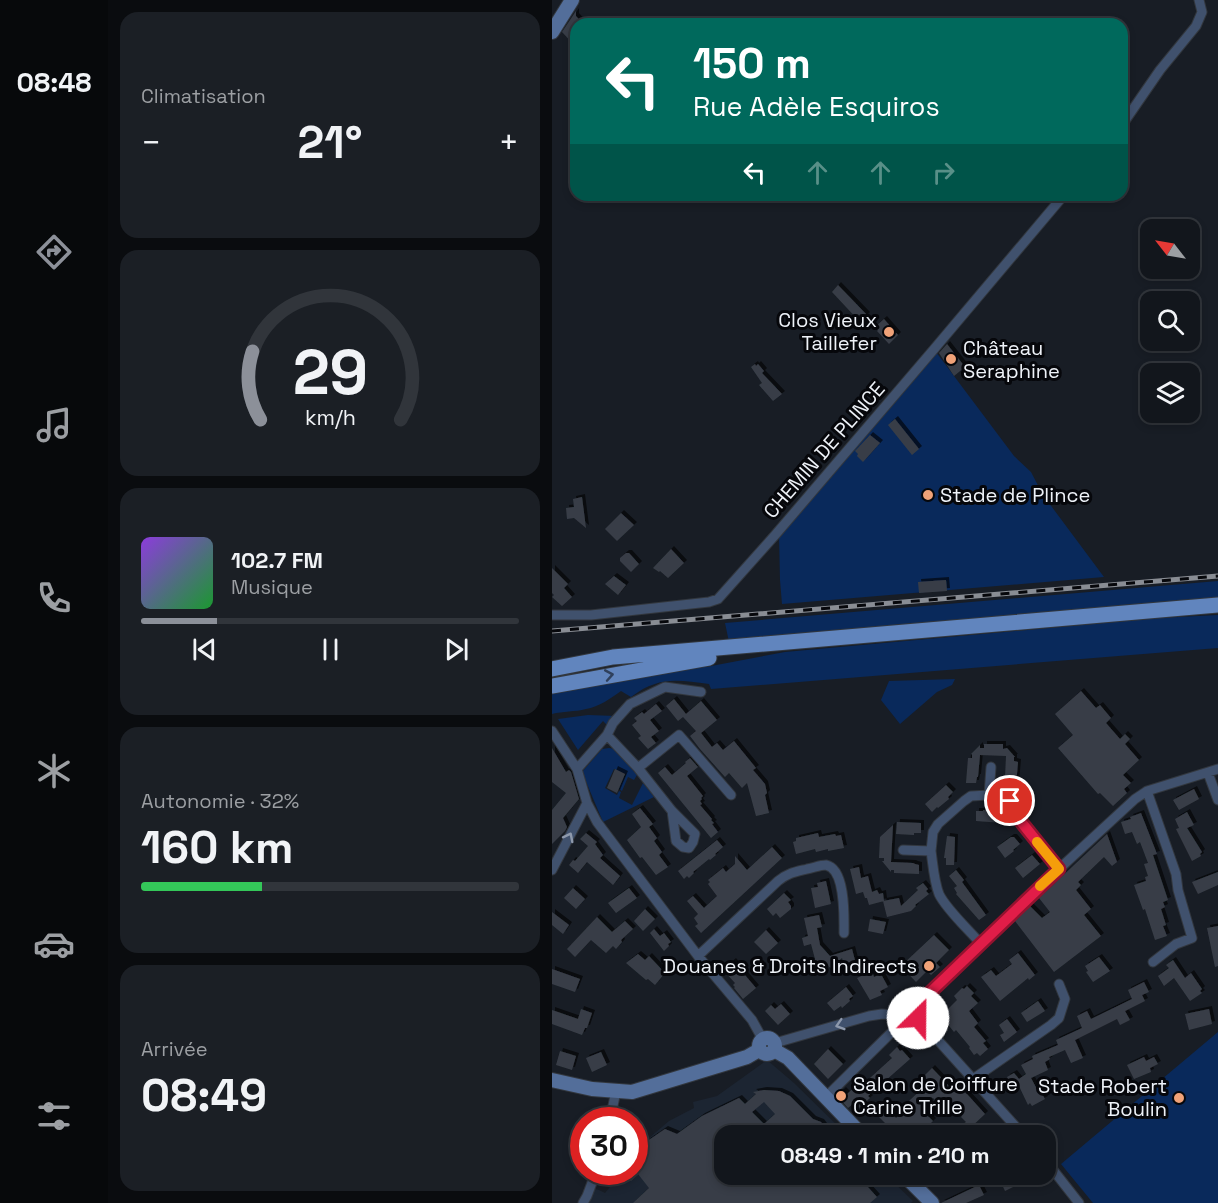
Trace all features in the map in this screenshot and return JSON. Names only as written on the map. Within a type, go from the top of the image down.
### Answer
[{"type":"main road","points":[[552,669],[613,657],[1218,605]]},
{"type":"main road","points":[[552,686],[827,639]]},
{"type":"street","points":[[552,32],[572,0]]},
{"type":"street","points":[[1128,116],[1160,70],[1196,26],[1202,12],[1199,0]]},
{"type":"street","name":"CHEMIN DE PLINCE","points":[[552,615],[591,615],[709,602],[718,599],[928,357],[1059,201]]},
{"type":"street","points":[[577,769],[630,704],[664,687],[701,692]]},
{"type":"street","points":[[552,731],[577,769],[586,803],[597,822],[698,956],[752,1020],[767,1045],[788,1058],[853,1125]]},
{"type":"street","points":[[607,735],[638,768],[672,811]]},
{"type":"street","points":[[638,768],[679,735],[731,795]]},
{"type":"street","points":[[989,795],[991,767]]},
{"type":"street","points":[[917,1005],[1134,799],[1147,791],[1169,783],[1218,769]]},
{"type":"street","points":[[1208,773],[1218,800]]},
{"type":"street","points":[[1147,791],[1176,874],[1178,890],[1192,938],[1176,944],[1153,962]]},
{"type":"street","points":[[981,943],[950,910],[940,895],[931,851],[933,832],[938,824],[971,796],[989,795],[1010,801],[1017,810],[1022,823],[1059,869]]},
{"type":"street","points":[[552,870],[586,803]]},
{"type":"street","points":[[903,850],[931,851]]},
{"type":"street","points":[[698,956],[788,873],[825,865],[838,875],[844,908],[844,933]]},
{"type":"street","points":[[973,1079],[1059,1018],[1065,999],[1059,984]]},
{"type":"street","points":[[552,1080],[592,1089],[632,1092],[747,1057],[767,1045],[869,1016],[882,1014],[910,1023],[918,1018],[917,1005],[910,1001],[903,1002],[897,1007],[899,1018]]},
{"type":"street","points":[[826,1097],[899,1018]]},
{"type":"street","points":[[918,1018],[1015,1125]]},
{"type":"street","points":[[613,1107],[616,1091]]},
{"type":"street","points":[[1056,1174],[1079,1203]]},
{"type":"street","points":[[583,1203],[591,1185]]},
{"type":"street","points":[[914,1185],[932,1203]]},
{"type":"shaded area","name":"Stade de Plince","points":[[936,352],[1014,456],[1031,472],[1043,495],[1104,577],[782,604],[779,535]]},
{"type":"shaded area","points":[[1218,581],[1218,600],[729,642],[725,623]]},
{"type":"shaded area","points":[[1218,615],[1218,648],[711,689],[709,684],[668,681],[650,686],[631,697],[621,691],[591,708],[552,714],[552,689],[705,663],[706,667],[785,652],[1159,618]]},
{"type":"shaded area","points":[[955,679],[952,685],[937,692],[900,724],[881,700],[889,681]]},
{"type":"shaded area","points":[[588,715],[616,716],[609,727],[603,721],[578,750],[558,719]]},
{"type":"shaded area","points":[[602,749],[616,749],[637,775],[634,780],[628,777],[622,791],[619,789],[626,774],[614,769],[605,788],[617,795],[619,791],[621,792],[619,798],[632,805],[643,783],[654,797],[603,822],[582,772]]},
{"type":"shaded area","name":"Stade Robert Boulin","points":[[1218,1032],[1218,1203],[1093,1203],[1061,1164]]},
{"type":"shaded area","points":[[767,1060],[837,1125],[714,1125],[714,1185],[896,1185],[913,1201],[911,1203],[582,1203],[587,1187],[605,1193],[611,1185],[648,1185],[648,1139],[669,1121],[694,1108],[693,1102],[717,1096]]},
{"type":"building","points":[[570,20],[570,41],[562,32]]},
{"type":"building","points":[[838,285],[867,315],[860,322],[832,292]]},
{"type":"building","name":"Clos Vieux Taillefer","points":[[884,319],[898,335],[889,344],[875,327]]},
{"type":"building","name":"Château Seraphine","points":[[947,344],[965,367],[954,376],[939,353]]},
{"type":"building","points":[[755,364],[756,366],[758,364],[764,371],[762,373],[782,394],[773,401],[759,385],[762,383],[751,367]]},
{"type":"building","points":[[895,419],[919,449],[912,455],[888,425]]},
{"type":"building","points":[[870,435],[880,443],[863,462],[855,451]]},
{"type":"building","points":[[582,497],[586,528],[574,518],[567,519],[566,508],[574,507],[573,499]]},
{"type":"building","points":[[621,513],[634,525],[617,541],[605,529]]},
{"type":"building","points":[[671,549],[684,563],[668,578],[653,568]]},
{"type":"building","points":[[626,553],[629,553],[639,564],[631,572],[620,561]]},
{"type":"building","points":[[552,568],[568,584],[564,588],[572,597],[562,606],[552,597],[554,595],[552,593]]},
{"type":"building","points":[[614,576],[626,585],[618,595],[605,584]]},
{"type":"building","points":[[946,580],[947,591],[919,593],[918,582]]},
{"type":"building","points":[[1081,691],[1096,708],[1100,705],[1111,718],[1106,723],[1120,739],[1125,734],[1130,739],[1125,744],[1139,760],[1123,775],[1131,783],[1124,789],[1127,793],[1113,806],[1100,793],[1098,794],[1058,748],[1073,735],[1055,714]]},
{"type":"building","points":[[674,699],[686,714],[701,701],[717,720],[701,733],[712,747],[717,743],[723,750],[734,741],[756,768],[753,770],[765,784],[769,813],[756,816],[747,783],[742,788],[729,773],[725,777],[700,749],[690,736],[696,731],[683,717],[678,721],[666,706]]},
{"type":"building","points":[[656,704],[662,711],[650,720],[659,731],[651,737],[656,743],[648,749],[638,738],[641,736],[632,725],[637,721],[634,718],[642,712],[644,714]]},
{"type":"building","points":[[984,744],[1003,744],[1003,749],[1007,748],[1015,757],[1014,761],[1018,762],[1016,786],[1006,786],[1006,756],[980,755],[976,783],[966,783],[968,758],[972,758],[971,754],[980,745],[980,748],[984,748]]},
{"type":"building","points":[[552,748],[566,772],[569,770],[571,772],[579,799],[563,818],[567,827],[565,831],[552,844],[552,810],[566,793],[552,782]]},
{"type":"building","points":[[690,758],[698,767],[687,776],[703,796],[700,805],[712,819],[714,823],[712,824],[718,832],[711,838],[658,773],[665,767],[672,775]]},
{"type":"building","points":[[615,769],[625,774],[617,793],[607,788]]},
{"type":"building","points":[[946,785],[953,792],[948,797],[949,799],[932,812],[925,804]]},
{"type":"building","points":[[1194,789],[1199,799],[1179,810],[1173,800]]},
{"type":"building","points":[[640,808],[653,824],[649,827],[657,838],[654,841],[662,852],[659,855],[668,867],[656,875],[627,840],[641,827],[632,814]]},
{"type":"building","points":[[976,811],[1003,813],[1003,823],[976,821]]},
{"type":"building","points":[[1187,812],[1194,825],[1187,828],[1202,852],[1201,856],[1192,861],[1176,829],[1179,828],[1175,819]]},
{"type":"building","points":[[1141,813],[1157,854],[1153,855],[1168,900],[1163,902],[1165,907],[1161,909],[1167,936],[1155,940],[1134,885],[1146,881],[1145,877],[1148,876],[1144,864],[1148,863],[1140,842],[1137,844],[1132,832],[1125,834],[1121,822]]},
{"type":"building","points":[[897,822],[921,823],[921,833],[896,834]]},
{"type":"building","points":[[893,825],[891,862],[919,865],[919,874],[894,873],[894,870],[891,872],[882,861],[884,858],[879,858],[880,837]]},
{"type":"building","points":[[586,833],[597,842],[595,844],[603,855],[600,858],[620,876],[613,885],[587,862],[578,873],[569,865],[588,846],[580,839]]},
{"type":"building","points":[[818,833],[819,837],[841,835],[844,848],[816,852],[815,849],[796,854],[793,842],[796,838]]},
{"type":"building","points":[[1107,834],[1117,862],[1112,866],[1104,857],[1078,882],[1081,885],[1076,890],[1091,909],[1084,915],[1101,936],[1054,972],[1015,921],[1030,906],[1042,918],[1050,912],[1039,898]]},
{"type":"building","points":[[947,836],[955,837],[954,865],[946,865],[946,858],[944,858]]},
{"type":"building","points":[[1014,837],[1020,844],[1005,858],[997,847]]},
{"type":"building","points":[[717,840],[723,847],[689,878],[687,876],[684,879],[678,871]]},
{"type":"building","points":[[772,847],[782,858],[701,933],[695,926],[698,924],[694,918],[698,914],[687,901],[693,896],[704,908],[717,896],[708,884],[710,882],[708,880],[723,868],[726,872],[735,864],[735,856],[747,870]]},
{"type":"building","points":[[1032,855],[1040,864],[1023,878],[1015,868]]},
{"type":"building","points":[[859,867],[861,878],[868,876],[872,892],[877,890],[879,894],[883,893],[884,901],[869,905],[863,892],[856,894],[850,869]]},
{"type":"building","points":[[956,870],[986,915],[979,920],[956,894],[954,888],[957,886],[949,876]]},
{"type":"building","points":[[1218,872],[1218,885],[1198,894],[1192,882]]},
{"type":"building","points":[[826,881],[831,904],[815,908],[811,888],[818,887],[817,883]]},
{"type":"building","points":[[923,883],[929,894],[911,911],[887,917],[883,901],[899,898],[901,906]]},
{"type":"building","points":[[573,888],[585,899],[576,909],[564,898]]},
{"type":"building","points":[[629,888],[637,898],[616,913],[608,903]]},
{"type":"building","points":[[784,893],[791,900],[788,902],[791,909],[780,918],[776,913],[773,916],[767,909]]},
{"type":"building","points":[[645,909],[655,919],[643,931],[634,921]]},
{"type":"building","points":[[552,912],[569,925],[563,934],[552,925]]},
{"type":"building","points":[[819,915],[822,927],[817,928],[820,945],[830,956],[852,949],[856,964],[845,968],[842,958],[831,968],[828,966],[819,974],[808,966],[815,959],[811,944],[804,946],[802,938],[808,936],[804,918]]},
{"type":"building","points":[[597,917],[612,932],[625,921],[633,929],[621,940],[622,942],[616,949],[613,946],[606,953],[591,940],[575,957],[567,949]]},
{"type":"building","points":[[870,919],[886,922],[883,934],[868,931]]},
{"type":"building","points":[[1218,926],[1218,966],[1215,967],[1207,928]]},
{"type":"building","points":[[654,929],[660,936],[664,933],[671,942],[664,951],[650,933]]},
{"type":"building","points":[[766,930],[778,943],[766,954],[754,942]]},
{"type":"building","points":[[934,935],[949,950],[936,963],[940,967],[931,975],[927,971],[916,982],[901,966]]},
{"type":"building","points":[[1018,953],[1035,975],[1000,1001],[981,977],[991,970],[996,976],[1012,964],[1009,960]]},
{"type":"building","points":[[638,954],[645,960],[649,956],[665,973],[655,985],[626,963]]},
{"type":"building","points":[[1099,957],[1110,971],[1093,982],[1085,966]]},
{"type":"building","points":[[1173,960],[1185,978],[1191,973],[1202,989],[1200,991],[1202,993],[1190,1001],[1174,978],[1164,986],[1158,976],[1169,968],[1166,965]]},
{"type":"building","points":[[733,961],[756,988],[743,999],[734,988],[735,983],[723,970]]},
{"type":"building","points":[[552,969],[580,979],[575,992],[552,984]]},
{"type":"building","points":[[872,971],[874,977],[881,974],[888,987],[880,991],[882,995],[870,1000],[857,978]]},
{"type":"building","points":[[1144,982],[1149,992],[1142,995],[1145,1001],[1125,1011],[1130,1020],[1120,1025],[1117,1019],[1075,1040],[1083,1058],[1071,1063],[1065,1050],[1049,1057],[1050,1059],[1045,1062],[1048,1070],[1031,1078],[1045,1099],[1032,1106],[1030,1103],[1028,1105],[1018,1084],[1012,1087],[1007,1077],[1014,1073],[1019,1079],[1026,1074],[1021,1065],[1033,1059],[1032,1056],[1058,1045],[1056,1040],[1082,1028],[1077,1016],[1087,1011],[1091,1019],[1132,999],[1128,990]]},
{"type":"building","points":[[967,986],[974,993],[971,996],[978,1003],[969,1011],[978,1023],[974,1027],[986,1041],[983,1043],[988,1049],[980,1056],[977,1053],[974,1055],[956,1030],[954,1032],[941,1016],[957,1000],[954,996]]},
{"type":"building","points":[[846,987],[853,996],[842,1008],[841,1006],[834,1011],[827,1003]]},
{"type":"building","points":[[1038,1001],[1045,1011],[1027,1022],[1021,1013]]},
{"type":"building","points":[[781,1004],[790,1014],[778,1025],[765,1011],[771,1005],[775,1009]]},
{"type":"building","points":[[581,1009],[592,1013],[582,1035],[552,1024],[552,1010],[578,1019]]},
{"type":"building","points":[[1209,1009],[1212,1024],[1189,1030],[1185,1014]]},
{"type":"building","points":[[1007,1019],[1017,1032],[1004,1042],[1000,1035],[1004,1033],[999,1025]]},
{"type":"building","points":[[897,1047],[910,1059],[868,1096],[870,1098],[859,1108],[854,1103],[848,1108],[838,1097],[839,1094],[843,1090],[847,1094],[858,1084],[860,1087],[892,1058],[889,1055]]},
{"type":"building","points":[[828,1049],[843,1064],[828,1079],[814,1064]]},
{"type":"building","points":[[560,1051],[576,1056],[572,1070],[556,1065]]},
{"type":"building","points":[[601,1052],[607,1065],[592,1072],[586,1058]]},
{"type":"building","points":[[1144,1057],[1146,1061],[1154,1057],[1158,1064],[1150,1068],[1151,1072],[1134,1079],[1127,1065]]},
{"type":"building","points":[[932,1068],[952,1089],[958,1084],[985,1114],[973,1125],[964,1125],[966,1122],[962,1116],[949,1104],[943,1109],[933,1098],[921,1109],[933,1121],[929,1125],[887,1125],[879,1117],[888,1109],[896,1118],[911,1103],[909,1101],[929,1082],[924,1076]]},
{"type":"building","points":[[764,1090],[779,1091],[790,1096],[813,1119],[823,1125],[714,1125],[714,1185],[866,1185],[877,1197],[870,1203],[633,1203],[649,1188],[647,1185],[648,1141],[665,1129],[677,1134],[702,1116],[739,1098],[745,1104],[756,1094],[753,1092]],"holes":[[[764,1102],[775,1114],[764,1124],[752,1112]]]},
{"type":"building","points":[[979,1185],[984,1195],[966,1203],[941,1203]]},
{"type":"building","points":[[1002,1185],[1017,1185],[1005,1191]]},
{"type":"railway","points":[[552,631],[1218,576]]},
{"type":"slow traffic","points":[[1037,842],[1059,869],[1040,886]]},
{"type":"place","name":"Clos Vieux Taillefer","points":[[889,332]]},
{"type":"place","name":"Château Seraphine","points":[[951,359]]},
{"type":"place","name":"Stade de Plince","points":[[928,495]]},
{"type":"place","name":"Douanes & Droits Indirects","points":[[929,966]]},
{"type":"place","name":"Salon de Coiffure Carine Trille","points":[[841,1096]]},
{"type":"place","name":"Stade Robert Boulin","points":[[1179,1098]]},
{"type":"route","points":[[918,1018],[917,1005],[1059,869],[1022,823],[1017,810],[1010,801]]}]
